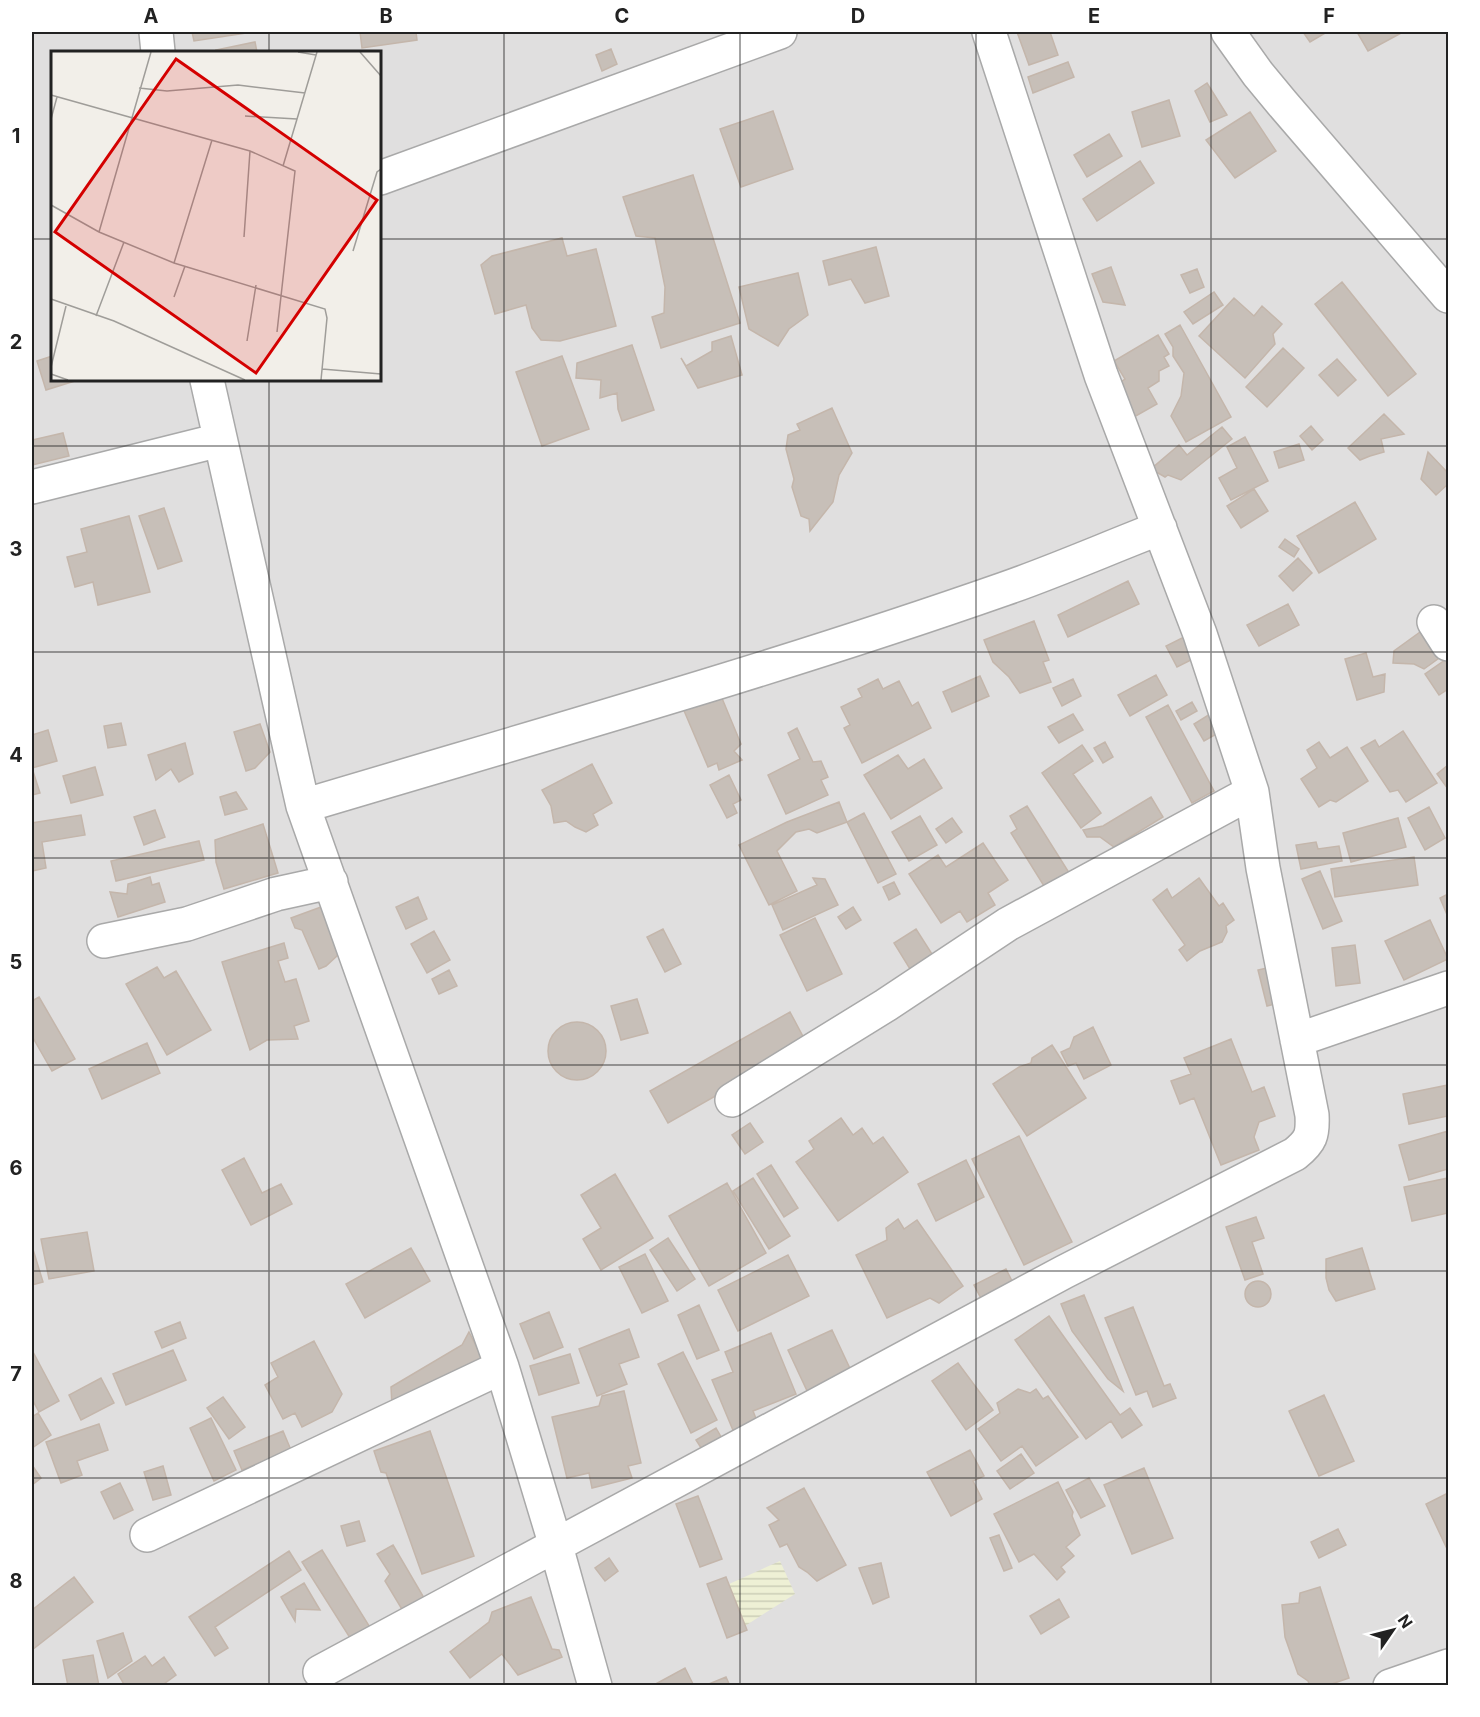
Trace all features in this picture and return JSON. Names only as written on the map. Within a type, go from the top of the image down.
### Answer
[{"type":"street","points":[[156,32],[158,51]]},
{"type":"street","points":[[381,178],[780,32]]},
{"type":"street","points":[[321,1672],[1054,1278],[1295,1155],[1310,1141],[1312,1114],[1263,868],[1252,792],[1200,634],[1101,375],[988,32]]},
{"type":"street","points":[[1228,32],[1282,103],[1449,296]]},
{"type":"street","points":[[207,381],[303,806],[502,1367],[595,1686]]},
{"type":"street","points":[[32,487],[220,440]]},
{"type":"street","points":[[303,806],[845,643],[1006,588],[1160,528]]},
{"type":"street","points":[[732,1100],[886,1005],[1008,924],[1252,792]]},
{"type":"street","points":[[104,940],[187,924],[276,894],[331,882]]},
{"type":"street","points":[[1297,1040],[1449,988]]},
{"type":"street","points":[[147,1535],[502,1367]]},
{"type":"street","points":[[1390,1686],[1449,1666]]},
{"type":"shaded area","points":[[32,32],[1448,32],[1448,1685],[32,1685]]},
{"type":"green space","points":[[780,1561],[795,1594],[745,1626],[729,1584]]},
{"type":"building","points":[[192,32],[253,32],[194,41]]},
{"type":"building","points":[[360,32],[416,32],[417,40],[362,48]]},
{"type":"building","points":[[1017,32],[1050,32],[1058,55],[1029,65]]},
{"type":"building","points":[[1303,32],[1327,32],[1310,42]]},
{"type":"building","points":[[1357,32],[1403,32],[1368,51]]},
{"type":"building","points":[[255,42],[257,51],[216,51]]},
{"type":"building","points":[[611,49],[617,64],[602,71],[596,55]]},
{"type":"building","points":[[1068,62],[1074,77],[1033,93],[1028,77]]},
{"type":"building","points":[[1207,83],[1227,115],[1210,122],[1195,91]]},
{"type":"building","points":[[1169,100],[1180,136],[1142,147],[1132,112]]},
{"type":"building","points":[[773,111],[793,169],[741,187],[720,129]]},
{"type":"building","points":[[1250,112],[1276,151],[1235,178],[1206,140]]},
{"type":"building","points":[[1109,134],[1122,156],[1087,177],[1074,155]]},
{"type":"building","points":[[1140,161],[1154,183],[1097,221],[1083,199]]},
{"type":"building","points":[[693,175],[740,323],[661,348],[652,317],[664,313],[665,287],[655,238],[636,236],[623,197]]},
{"type":"building","points":[[562,238],[567,256],[596,249],[616,326],[560,341],[541,340],[532,328],[526,305],[495,314],[481,265],[492,256]]},
{"type":"building","points":[[876,247],[889,296],[865,303],[851,279],[829,285],[823,261]]},
{"type":"building","points":[[1111,267],[1125,305],[1103,302],[1092,274]]},
{"type":"building","points":[[1197,269],[1204,287],[1190,293],[1181,275]]},
{"type":"building","points":[[798,273],[808,315],[789,329],[778,346],[749,329],[739,287]]},
{"type":"building","points":[[1342,282],[1416,374],[1388,396],[1315,304]]},
{"type":"building","points":[[1214,292],[1223,305],[1193,324],[1184,312]]},
{"type":"building","points":[[1234,298],[1254,316],[1262,306],[1282,324],[1273,334],[1275,344],[1245,378],[1199,336]]},
{"type":"building","points":[[1180,325],[1231,417],[1186,442],[1171,416],[1181,396],[1184,373],[1173,356],[1173,347],[1165,334]]},
{"type":"building","points":[[1158,335],[1169,354],[1164,357],[1169,366],[1159,371],[1159,381],[1148,388],[1157,404],[1134,417],[1115,386],[1125,379],[1114,361]]},
{"type":"building","points":[[731,336],[742,375],[698,388],[681,358],[686,366],[712,351],[712,342]]},
{"type":"building","points":[[632,345],[654,410],[622,421],[618,409],[617,393],[600,398],[601,380],[576,378],[577,363]]},
{"type":"building","points":[[1283,348],[1304,368],[1267,407],[1246,387]]},
{"type":"building","points":[[51,356],[51,381],[75,381],[46,390],[37,361]]},
{"type":"building","points":[[562,356],[589,429],[542,446],[516,372]]},
{"type":"building","points":[[1337,359],[1356,380],[1338,396],[1319,375]]},
{"type":"building","points":[[832,408],[852,453],[839,475],[833,502],[810,531],[809,519],[801,516],[792,487],[794,479],[786,449],[788,435],[800,430],[797,424]]},
{"type":"building","points":[[1384,414],[1404,434],[1381,439],[1384,452],[1360,460],[1348,448]]},
{"type":"building","points":[[1311,426],[1323,440],[1312,450],[1300,436]]},
{"type":"building","points":[[1222,427],[1232,439],[1181,480],[1168,475],[1165,477],[1151,469],[1179,445],[1187,455]]},
{"type":"building","points":[[63,433],[69,456],[32,465],[32,440]]},
{"type":"building","points":[[1245,437],[1268,481],[1231,500],[1219,478],[1237,468],[1227,447]]},
{"type":"building","points":[[1299,444],[1304,460],[1279,468],[1274,452]]},
{"type":"building","points":[[1428,452],[1448,473],[1448,484],[1436,495],[1421,479]]},
{"type":"building","points":[[1254,489],[1268,511],[1241,528],[1227,506]]},
{"type":"building","points":[[1355,502],[1376,539],[1319,573],[1297,536]]},
{"type":"building","points":[[164,508],[182,561],[158,569],[139,516]]},
{"type":"building","points":[[129,516],[150,592],[98,605],[93,582],[75,587],[67,557],[87,552],[81,529]]},
{"type":"building","points":[[1285,539],[1299,549],[1294,557],[1279,547]]},
{"type":"building","points":[[1298,558],[1312,573],[1293,591],[1279,576]]},
{"type":"building","points":[[1128,581],[1139,604],[1068,637],[1058,615]]},
{"type":"building","points":[[1288,604],[1299,625],[1259,646],[1247,625]]},
{"type":"building","points":[[1034,621],[1049,660],[1043,662],[1051,682],[1020,693],[1009,677],[993,662],[984,640]]},
{"type":"building","points":[[1427,627],[1446,653],[1424,669],[1414,664],[1393,663],[1394,651]]},
{"type":"building","points":[[1190,634],[1201,655],[1177,667],[1166,646]]},
{"type":"building","points":[[1366,653],[1373,677],[1385,674],[1384,692],[1357,700],[1345,659]]},
{"type":"building","points":[[1448,658],[1448,689],[1439,695],[1425,674]]},
{"type":"building","points":[[1156,675],[1167,695],[1130,716],[1118,695]]},
{"type":"building","points":[[980,676],[989,696],[952,712],[943,692]]},
{"type":"building","points":[[878,679],[883,689],[899,681],[912,706],[918,702],[931,728],[862,763],[844,728],[850,725],[841,707],[862,697],[858,689]]},
{"type":"building","points":[[1073,679],[1081,696],[1062,706],[1053,688]]},
{"type":"building","points":[[719,691],[741,744],[734,751],[742,760],[719,770],[717,763],[708,767],[682,706]]},
{"type":"building","points":[[1192,702],[1197,711],[1181,720],[1176,711]]},
{"type":"building","points":[[1168,705],[1214,791],[1192,803],[1146,717]]},
{"type":"building","points":[[1073,714],[1083,730],[1059,743],[1048,727]]},
{"type":"building","points":[[1210,714],[1220,732],[1204,741],[1194,724]]},
{"type":"building","points":[[121,723],[126,745],[108,748],[104,726]]},
{"type":"building","points":[[260,724],[270,752],[255,768],[246,771],[234,732]]},
{"type":"building","points":[[797,728],[813,762],[821,761],[828,777],[821,780],[828,795],[786,814],[768,775],[800,759],[788,733]]},
{"type":"building","points":[[48,730],[57,761],[32,768],[32,735]]},
{"type":"building","points":[[1403,731],[1437,783],[1406,802],[1398,790],[1390,792],[1361,748],[1375,740],[1379,747]]},
{"type":"building","points":[[1105,742],[1113,757],[1103,763],[1094,748]]},
{"type":"building","points":[[1319,742],[1330,758],[1347,747],[1368,781],[1336,802],[1330,800],[1319,807],[1301,779],[1317,768],[1307,750]]},
{"type":"building","points":[[185,743],[193,774],[179,782],[171,769],[156,780],[148,755]]},
{"type":"building","points":[[1082,745],[1093,761],[1073,774],[1101,813],[1081,828],[1042,773]]},
{"type":"building","points":[[898,755],[908,769],[924,759],[942,788],[891,819],[864,775]]},
{"type":"building","points":[[592,764],[612,803],[593,814],[598,825],[586,832],[566,821],[554,823],[551,806],[542,790]]},
{"type":"building","points":[[1448,765],[1448,789],[1437,774]]},
{"type":"building","points":[[95,767],[103,795],[71,803],[63,776]]},
{"type":"building","points":[[32,768],[40,793],[32,795]]},
{"type":"building","points":[[729,775],[741,800],[733,804],[737,813],[727,818],[710,785]]},
{"type":"building","points":[[236,792],[247,809],[225,815],[220,797]]},
{"type":"building","points":[[1151,797],[1163,817],[1114,847],[1100,837],[1087,837],[1083,830],[1103,826]]},
{"type":"building","points":[[839,802],[847,822],[817,833],[809,829],[796,832],[777,851],[797,891],[769,905],[739,845],[787,822]]},
{"type":"building","points":[[1027,806],[1073,879],[1049,894],[1011,833],[1017,829],[1010,816]]},
{"type":"building","points":[[1429,807],[1445,838],[1425,850],[1408,818]]},
{"type":"building","points":[[155,810],[165,837],[144,845],[134,817]]},
{"type":"building","points":[[864,813],[896,874],[878,883],[847,822]]},
{"type":"building","points":[[81,815],[85,835],[42,842],[46,868],[32,871],[32,823]]},
{"type":"building","points":[[920,816],[937,845],[909,861],[892,832]]},
{"type":"building","points":[[952,818],[962,832],[946,843],[936,829]]},
{"type":"building","points":[[1398,818],[1406,847],[1351,862],[1343,833]]},
{"type":"building","points":[[263,824],[278,873],[224,889],[216,862],[215,840]]},
{"type":"building","points":[[199,841],[204,860],[116,881],[111,861]]},
{"type":"building","points":[[1316,842],[1318,849],[1339,846],[1342,861],[1301,869],[1296,845]]},
{"type":"building","points":[[983,843],[1008,880],[988,893],[995,905],[967,922],[960,911],[941,923],[909,874],[938,855],[946,867]]},
{"type":"building","points":[[1414,857],[1418,885],[1335,897],[1331,869]]},
{"type":"building","points":[[1320,871],[1342,921],[1323,929],[1302,879]]},
{"type":"building","points":[[150,877],[152,885],[159,883],[165,902],[118,917],[110,892],[127,894],[128,884]]},
{"type":"building","points":[[813,878],[825,879],[838,905],[783,930],[772,905],[817,885]]},
{"type":"building","points":[[1199,878],[1219,906],[1223,903],[1234,920],[1226,926],[1227,932],[1222,942],[1200,951],[1187,961],[1179,950],[1185,945],[1153,900],[1167,889],[1172,898]]},
{"type":"building","points":[[894,882],[900,894],[889,900],[883,887]]},
{"type":"building","points":[[1448,894],[1448,917],[1440,898]]},
{"type":"building","points":[[418,897],[427,919],[406,929],[396,907]]},
{"type":"building","points":[[321,907],[339,954],[319,969],[302,930],[295,928],[291,918]]},
{"type":"building","points":[[853,907],[861,920],[846,929],[838,917]]},
{"type":"building","points":[[815,918],[842,974],[807,991],[780,935]]},
{"type":"building","points":[[1430,920],[1448,959],[1404,980],[1385,941]]},
{"type":"building","points":[[663,929],[681,964],[665,972],[647,937]]},
{"type":"building","points":[[916,929],[932,954],[910,969],[894,943]]},
{"type":"building","points":[[434,931],[450,960],[427,973],[411,944]]},
{"type":"building","points":[[284,943],[288,958],[278,961],[285,982],[296,979],[309,1021],[294,1026],[298,1039],[267,1040],[250,1050],[222,962]]},
{"type":"building","points":[[1355,945],[1360,983],[1336,986],[1332,948]]},
{"type":"building","points":[[1275,966],[1283,1002],[1267,1006],[1258,970]]},
{"type":"building","points":[[157,967],[164,978],[176,971],[211,1030],[167,1055],[126,984]]},
{"type":"building","points":[[449,970],[457,986],[439,994],[432,979]]},
{"type":"building","points":[[39,997],[75,1059],[52,1071],[32,1036],[32,1001]]},
{"type":"building","points":[[637,999],[648,1033],[621,1040],[611,1006]]},
{"type":"building","points":[[790,1012],[807,1044],[668,1123],[650,1091]]},
{"type":"building","points":[[571,1022],[583,1022],[598,1030],[606,1045],[606,1057],[598,1072],[583,1080],[571,1080],[556,1072],[548,1057],[548,1045],[556,1030]]},
{"type":"building","points":[[1093,1027],[1111,1065],[1084,1079],[1076,1063],[1068,1066],[1061,1052],[1070,1048],[1074,1037]]},
{"type":"building","points":[[1231,1039],[1252,1092],[1264,1087],[1275,1116],[1259,1122],[1254,1137],[1259,1150],[1221,1165],[1194,1098],[1180,1104],[1171,1081],[1191,1074],[1184,1058]]},
{"type":"building","points":[[147,1043],[160,1073],[102,1099],[89,1069]]},
{"type":"building","points":[[1052,1045],[1086,1098],[1027,1136],[993,1084],[1019,1067],[1031,1063],[1032,1058]]},
{"type":"building","points":[[1448,1085],[1448,1116],[1409,1124],[1403,1094]]},
{"type":"building","points":[[841,1118],[853,1135],[862,1128],[873,1144],[883,1137],[908,1172],[838,1221],[796,1162],[814,1149],[809,1141]]},
{"type":"building","points":[[750,1123],[763,1142],[745,1154],[732,1135]]},
{"type":"building","points":[[1448,1131],[1448,1169],[1409,1180],[1399,1145]]},
{"type":"building","points":[[1019,1136],[1072,1242],[1024,1265],[972,1159]]},
{"type":"building","points":[[244,1158],[262,1193],[281,1184],[292,1204],[251,1225],[222,1170]]},
{"type":"building","points":[[966,1160],[984,1197],[936,1221],[918,1184]]},
{"type":"building","points":[[771,1165],[798,1208],[784,1217],[757,1174]]},
{"type":"building","points":[[615,1174],[653,1238],[601,1270],[583,1239],[601,1228],[581,1195]]},
{"type":"building","points":[[753,1178],[790,1236],[769,1249],[733,1191]]},
{"type":"building","points":[[1448,1178],[1448,1213],[1412,1221],[1404,1187]]},
{"type":"building","points":[[727,1183],[766,1253],[709,1286],[669,1216]]},
{"type":"building","points":[[1256,1217],[1264,1238],[1252,1242],[1263,1274],[1245,1280],[1226,1227]]},
{"type":"building","points":[[898,1219],[904,1229],[917,1220],[963,1286],[939,1303],[930,1298],[887,1318],[856,1255],[887,1240],[886,1228]]},
{"type":"building","points":[[87,1232],[94,1271],[49,1279],[41,1239]]},
{"type":"building","points":[[668,1238],[695,1279],[677,1291],[650,1250]]},
{"type":"building","points":[[32,1246],[43,1282],[32,1285]]},
{"type":"building","points":[[411,1248],[430,1281],[365,1318],[346,1284]]},
{"type":"building","points":[[1362,1248],[1375,1289],[1336,1301],[1329,1290],[1326,1278],[1326,1259]]},
{"type":"building","points":[[645,1254],[668,1301],[642,1313],[619,1267]]},
{"type":"building","points":[[788,1255],[809,1296],[738,1331],[718,1290]]},
{"type":"building","points":[[1006,1269],[1015,1287],[984,1304],[974,1285]]},
{"type":"building","points":[[1258,1281],[1267,1285],[1271,1294],[1267,1303],[1258,1307],[1249,1303],[1245,1294],[1249,1285]]},
{"type":"building","points":[[1084,1295],[1123,1391],[1108,1379],[1072,1331],[1061,1304]]},
{"type":"building","points":[[699,1305],[719,1350],[697,1359],[678,1315]]},
{"type":"building","points":[[1133,1307],[1164,1386],[1170,1384],[1176,1398],[1153,1407],[1147,1391],[1136,1395],[1105,1318]]},
{"type":"building","points":[[549,1312],[563,1347],[534,1359],[520,1324]]},
{"type":"building","points":[[1049,1316],[1120,1415],[1130,1408],[1142,1425],[1122,1438],[1111,1421],[1086,1439],[1015,1340]]},
{"type":"building","points":[[180,1322],[186,1338],[162,1348],[155,1332]]},
{"type":"building","points":[[629,1329],[639,1357],[619,1364],[627,1384],[597,1396],[579,1349]]},
{"type":"building","points":[[832,1330],[853,1375],[809,1395],[788,1350]]},
{"type":"building","points":[[469,1332],[484,1362],[392,1406],[391,1387],[462,1345]]},
{"type":"building","points":[[771,1333],[796,1394],[753,1411],[759,1426],[735,1435],[712,1380],[733,1372],[725,1352]]},
{"type":"building","points":[[314,1341],[342,1394],[332,1412],[302,1427],[295,1413],[283,1419],[265,1385],[278,1377],[271,1363]]},
{"type":"building","points":[[32,1350],[59,1401],[39,1412],[32,1399]]},
{"type":"building","points":[[173,1350],[186,1380],[126,1405],[113,1374]]},
{"type":"building","points":[[683,1352],[717,1420],[691,1433],[658,1364]]},
{"type":"building","points":[[570,1354],[579,1383],[539,1395],[530,1366]]},
{"type":"building","points":[[958,1363],[993,1410],[966,1430],[932,1381]]},
{"type":"building","points":[[101,1378],[114,1403],[81,1420],[69,1395]]},
{"type":"building","points":[[1018,1389],[1030,1393],[1036,1389],[1043,1399],[1048,1396],[1078,1437],[1036,1466],[1022,1446],[1001,1461],[978,1429],[1000,1413],[997,1403]]},
{"type":"building","points":[[624,1391],[641,1463],[628,1466],[632,1478],[592,1488],[589,1473],[567,1478],[552,1417],[599,1406],[602,1396]]},
{"type":"building","points":[[1324,1395],[1354,1461],[1319,1476],[1289,1411]]},
{"type":"building","points":[[223,1397],[245,1427],[229,1439],[207,1408]]},
{"type":"building","points":[[38,1413],[51,1435],[32,1448],[32,1417]]},
{"type":"building","points":[[211,1418],[236,1470],[214,1481],[190,1428]]},
{"type":"building","points":[[99,1424],[108,1450],[77,1461],[82,1475],[61,1483],[46,1442]]},
{"type":"building","points":[[716,1428],[724,1442],[705,1454],[696,1440]]},
{"type":"building","points":[[283,1431],[291,1450],[242,1470],[234,1451]]},
{"type":"building","points":[[430,1431],[474,1556],[422,1574],[386,1473],[381,1472],[374,1451]]},
{"type":"building","points":[[970,1450],[984,1476],[973,1481],[982,1499],[951,1516],[927,1472]]},
{"type":"building","points":[[1021,1454],[1034,1473],[1010,1489],[997,1471]]},
{"type":"building","points":[[32,1465],[41,1478],[32,1485]]},
{"type":"building","points":[[163,1466],[171,1495],[153,1500],[144,1472]]},
{"type":"building","points":[[1144,1468],[1173,1538],[1132,1554],[1104,1485]]},
{"type":"building","points":[[1089,1478],[1105,1506],[1081,1518],[1066,1490]]},
{"type":"building","points":[[1058,1482],[1073,1512],[1072,1516],[1080,1535],[1066,1547],[1074,1556],[1061,1567],[1065,1572],[1057,1580],[1034,1554],[1019,1562],[994,1514]]},
{"type":"building","points":[[120,1483],[133,1510],[114,1519],[101,1492]]},
{"type":"building","points":[[804,1488],[846,1565],[817,1581],[799,1567],[787,1544],[780,1547],[769,1525],[779,1520],[767,1508]]},
{"type":"building","points":[[1448,1493],[1448,1551],[1426,1504]]},
{"type":"building","points":[[698,1496],[722,1559],[700,1567],[676,1504]]},
{"type":"building","points":[[359,1521],[365,1541],[347,1546],[341,1526]]},
{"type":"building","points":[[1338,1529],[1346,1545],[1319,1558],[1311,1542]]},
{"type":"building","points":[[999,1535],[1012,1568],[1004,1571],[990,1538]]},
{"type":"building","points":[[393,1545],[427,1603],[406,1616],[385,1581],[390,1574],[377,1554]]},
{"type":"building","points":[[322,1550],[371,1629],[352,1641],[302,1562]]},
{"type":"building","points":[[289,1551],[301,1570],[215,1627],[228,1648],[215,1656],[189,1617]]},
{"type":"building","points":[[609,1558],[618,1571],[605,1581],[595,1568]]},
{"type":"building","points":[[881,1563],[889,1597],[873,1604],[859,1568]]},
{"type":"building","points":[[74,1577],[93,1602],[32,1650],[32,1610]]},
{"type":"building","points":[[726,1577],[747,1630],[727,1638],[707,1584]]},
{"type":"building","points":[[304,1583],[320,1610],[296,1609],[295,1621],[281,1597]]},
{"type":"building","points":[[1320,1587],[1349,1678],[1326,1686],[1310,1686],[1308,1681],[1298,1674],[1285,1637],[1282,1605],[1299,1603],[1300,1593]]},
{"type":"building","points":[[531,1597],[552,1649],[559,1650],[562,1657],[518,1675],[502,1654],[470,1678],[450,1652],[489,1622],[492,1612]]},
{"type":"building","points":[[1059,1599],[1069,1617],[1041,1634],[1030,1616]]},
{"type":"building","points":[[123,1633],[132,1661],[108,1678],[97,1641]]},
{"type":"building","points":[[93,1655],[99,1686],[68,1686],[63,1660]]},
{"type":"building","points":[[145,1656],[152,1666],[164,1657],[176,1675],[161,1686],[125,1686],[118,1674]]},
{"type":"building","points":[[685,1668],[694,1686],[652,1686]]},
{"type":"building","points":[[726,1677],[730,1686],[704,1686]]}]
